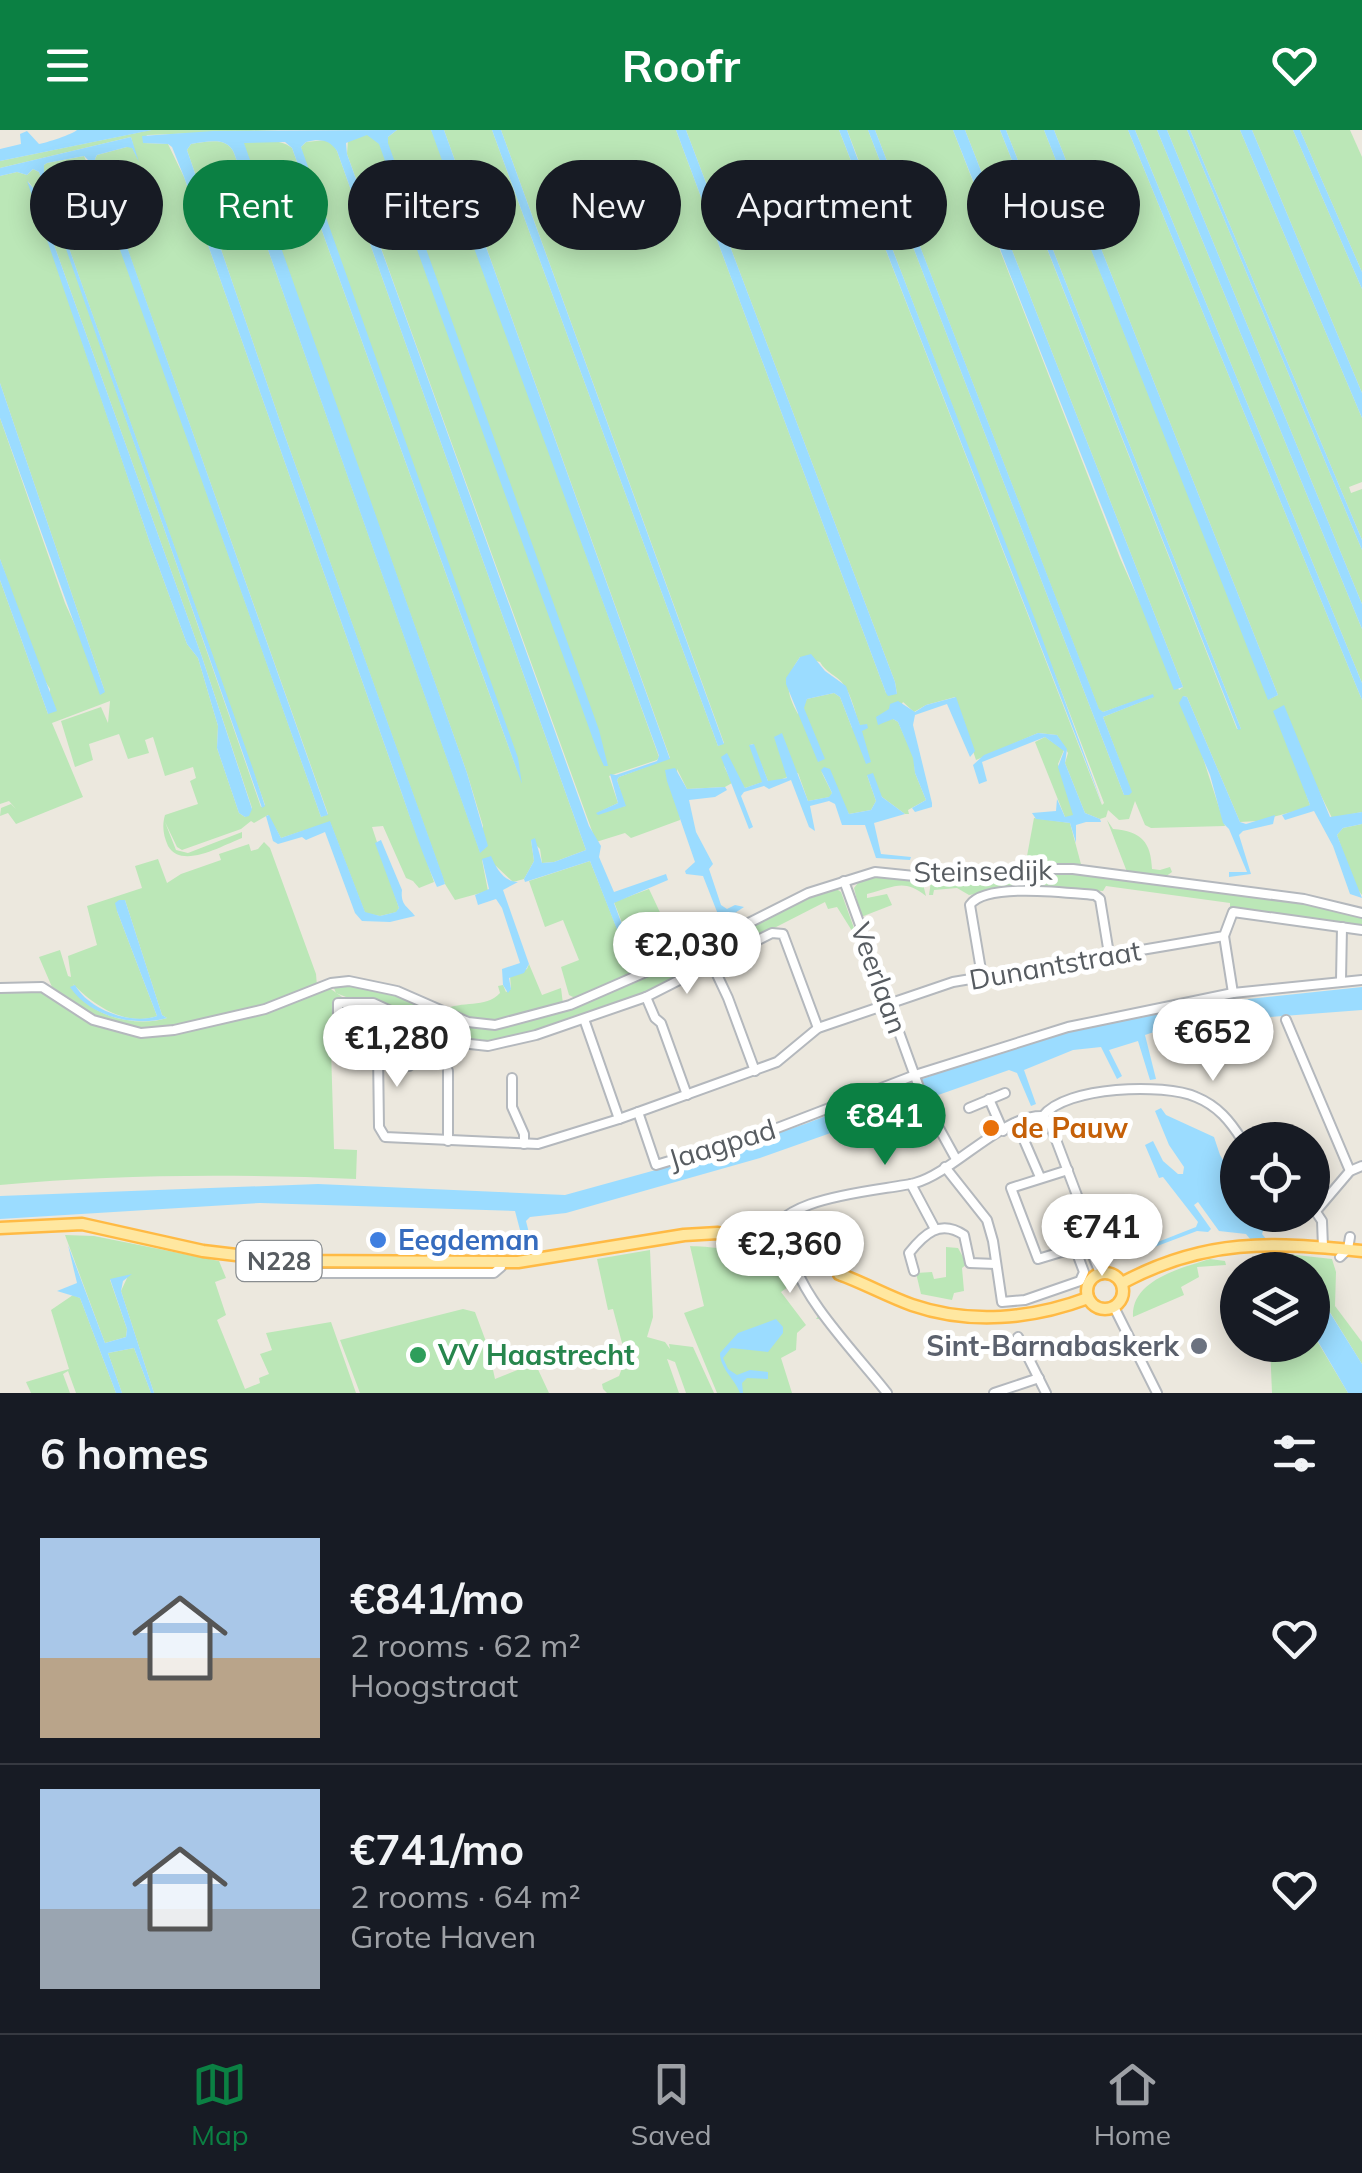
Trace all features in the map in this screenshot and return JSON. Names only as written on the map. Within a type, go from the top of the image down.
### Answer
[{"type":"main road","name":"N228","points":[[0,1228],[82,1224],[203,1250],[286,1262],[500,1262],[666,1239],[720,1240],[804,1254],[842,1275]]},
{"type":"main road","points":[[1122,1283],[1189,1255],[1254,1244],[1323,1247],[1344,1253],[1362,1251]]},
{"type":"main road","name":"N228","points":[[772,1246],[911,1305],[956,1316],[1038,1314],[1088,1298]]},
{"type":"main road","points":[[1100,1273],[1113,1274],[1122,1283],[1122,1300],[1114,1307],[1096,1307],[1088,1298],[1087,1286],[1100,1273]]},
{"type":"street","name":"Steinsedijk","points":[[0,988],[42,987],[100,1023],[141,1033],[174,1030],[265,1008],[349,980],[397,991],[468,1022],[494,1025],[552,1012],[699,949],[808,894],[876,872],[934,878],[1074,869],[1304,899],[1362,914]]},
{"type":"street","name":"Veerlaan","points":[[844,881],[924,1101],[956,1159]]},
{"type":"street","points":[[982,976],[970,904],[978,897],[1026,890],[1095,895],[1100,899],[1109,954]]},
{"type":"street","name":"Dunantstraat","points":[[818,1028],[982,976],[1224,936],[1233,912],[1362,930]]},
{"type":"street","points":[[1342,927],[1342,980]]},
{"type":"street","points":[[378,1054],[382,1133],[392,1140],[538,1144],[783,1059],[818,1028],[783,934],[772,933],[646,997],[515,1040],[477,1046],[461,1043],[372,1003],[338,1003],[338,1037],[409,1066]]},
{"type":"street","points":[[1224,936],[1233,993]]},
{"type":"street","points":[[712,964],[756,1070]]},
{"type":"street","name":"Jaagpad","points":[[638,1112],[656,1165],[772,1130],[1068,1026],[1233,993],[1362,980]]},
{"type":"street","points":[[646,997],[655,1018],[662,1023],[687,1095]]},
{"type":"street","points":[[584,1019],[619,1119]]},
{"type":"street","points":[[1286,1020],[1350,1171]]},
{"type":"street","points":[[448,1071],[448,1141]]},
{"type":"street","points":[[512,1078],[512,1108],[524,1134],[524,1144]]},
{"type":"street","points":[[1044,1116],[1049,1108],[1114,1089],[1174,1091],[1200,1098],[1227,1122]]},
{"type":"street","points":[[969,1108],[1005,1092]]},
{"type":"street","points":[[990,1099],[1004,1131]]},
{"type":"street","points":[[772,1246],[779,1222],[793,1212],[862,1190],[910,1184],[1017,1124],[1044,1116]]},
{"type":"street","points":[[1044,1116],[1081,1206],[1088,1244],[1100,1273]]},
{"type":"street","points":[[1017,1124],[1040,1176]]},
{"type":"street","points":[[1330,1193],[1350,1171],[1362,1166]]},
{"type":"street","points":[[945,1167],[987,1220],[1002,1302],[1025,1300],[1080,1281],[1084,1272],[1075,1248]]},
{"type":"street","points":[[1068,1170],[1011,1188],[1035,1256],[1044,1258],[1088,1244]]},
{"type":"street","points":[[910,1184],[935,1228]]},
{"type":"street","points":[[914,1271],[909,1254],[923,1235],[935,1228],[954,1228],[964,1235],[970,1263],[996,1264]]},
{"type":"street","points":[[1322,1232],[1323,1247]]},
{"type":"street","points":[[1344,1253],[1350,1236]]},
{"type":"street","points":[[794,1256],[796,1271],[828,1319],[887,1393]]},
{"type":"street","points":[[1114,1307],[1157,1393]]},
{"type":"street","points":[[1018,1337],[1046,1393]]},
{"type":"street","points":[[994,1393],[1039,1378]]},
{"type":"green space","points":[[151,130],[279,130],[147,135],[143,143],[168,144],[183,175],[183,250],[210,250],[434,882],[419,888],[406,878],[383,826],[372,827],[399,908],[397,912],[380,916],[365,913],[330,822],[281,838],[268,815],[182,850],[165,822],[176,850],[188,853],[242,832],[242,838],[203,854],[174,853],[165,838],[164,819],[165,815],[198,804],[190,781],[196,778],[193,767],[165,776],[153,737],[145,740],[149,753],[128,759],[119,734],[89,744],[93,760],[75,767],[61,721],[101,707],[108,723],[110,701],[52,723],[83,797],[16,824],[8,813],[0,816],[1,808],[11,804],[16,809],[9,801],[0,804],[0,580],[48,714],[50,689],[39,671],[0,559],[0,418],[65,603],[105,692],[0,383],[0,176],[17,172],[30,172],[30,250],[51,250],[150,543],[187,644],[198,658],[218,726],[217,748],[239,813],[245,817],[252,808],[56,250],[67,250],[261,807],[265,805],[70,250],[121,250],[321,817],[328,814],[128,250],[163,250],[163,160],[95,160],[97,155],[127,147],[132,147],[136,156],[131,137],[0,168],[0,161]]},
{"type":"green space","points":[[397,130],[431,130],[444,160],[349,160],[348,140],[367,134],[388,137]]},
{"type":"green space","points":[[444,130],[492,130],[503,160],[455,160]]},
{"type":"green space","points":[[501,130],[676,130],[701,197],[701,250],[721,250],[886,693],[897,694],[731,250],[886,250],[1102,805],[893,250],[914,250],[1124,795],[1131,791],[1103,717],[1153,695],[1099,710],[921,250],[947,250],[947,160],[887,160],[875,130],[953,130],[967,166],[967,250],[1000,250],[1120,558],[1179,690],[1183,687],[1012,250],[1047,250],[1237,729],[1241,729],[1053,250],[1091,250],[1269,699],[1278,695],[1102,250],[1140,250],[1140,160],[1066,160],[1054,130],[1128,130],[1362,700],[1362,812],[1332,818],[1316,785],[1306,794],[1310,805],[1307,808],[1240,822],[1187,697],[1183,696],[1225,826],[1151,828],[1145,825],[1135,801],[1129,819],[1119,820],[1108,810],[1106,817],[1100,819],[1085,813],[1065,763],[1068,753],[1057,735],[1038,733],[976,760],[955,697],[914,712],[903,702],[893,719],[914,758],[915,773],[926,800],[908,810],[909,814],[882,797],[867,775],[876,801],[871,810],[849,814],[821,771],[832,793],[830,797],[808,801],[798,773],[768,781],[753,744],[750,745],[763,782],[745,788],[724,766],[732,783],[725,787],[687,789],[677,769],[680,820],[631,838],[625,833],[596,842],[382,250],[476,250],[659,757],[609,776],[618,803],[597,813],[625,806],[619,777],[670,758],[487,250],[516,250],[516,195],[718,746],[724,743],[545,250],[681,250],[681,160],[536,160],[536,226],[516,171],[516,160],[512,160]],"holes":[[[800,657],[820,662],[847,689],[860,726],[852,728],[840,697],[834,693],[807,699],[798,714],[788,685]]]},
{"type":"green space","points":[[686,130],[839,130],[851,160],[701,160],[701,170]]},
{"type":"green space","points":[[847,130],[868,130],[880,160],[858,160]]},
{"type":"green space","points":[[965,130],[1000,130],[1012,160],[977,160]]},
{"type":"green space","points":[[1006,130],[1044,130],[1056,160],[1018,160]]},
{"type":"green space","points":[[1135,130],[1157,130],[1362,629],[1362,683]]},
{"type":"green space","points":[[1167,130],[1187,130],[1362,550],[1362,604]]},
{"type":"green space","points":[[1190,130],[1240,130],[1362,418],[1362,482],[1349,487],[1351,493],[1362,489],[1362,540]]},
{"type":"green space","points":[[1252,130],[1293,130],[1362,289],[1362,393]]},
{"type":"green space","points":[[1300,130],[1350,130],[1362,157],[1362,272]]},
{"type":"green space","points":[[262,140],[292,148],[296,160],[249,160],[244,143]]},
{"type":"green space","points":[[326,140],[337,151],[348,182],[348,250],[372,250],[586,850],[542,863],[540,849],[531,840],[534,861],[524,879],[513,882],[496,866],[482,860],[488,891],[455,900],[445,884],[221,250],[268,250],[480,852],[483,826],[467,773],[281,250],[328,248],[519,776],[328,228],[328,160],[304,160],[301,147],[306,142]]},
{"type":"green space","points":[[216,141],[227,144],[236,160],[190,160],[187,150],[191,144]]},
{"type":"green space","points":[[1045,737],[1064,750],[1058,764],[1073,809],[1069,818],[1065,817],[1035,742]]},
{"type":"green space","points":[[1034,818],[1070,823],[1082,868],[1025,867]]},
{"type":"green space","points":[[1107,820],[1113,829],[1131,832],[1143,840],[1150,852],[1152,869],[1170,867],[1172,872],[1165,877],[1127,872]]},
{"type":"green space","points":[[1362,824],[1362,895],[1337,835],[1343,828]]},
{"type":"green space","points":[[264,842],[270,848],[317,986],[279,1002],[174,1028],[141,1030],[103,1022],[52,987],[39,957],[60,950],[71,977],[68,956],[97,945],[87,906],[142,888],[135,866],[158,859],[167,883],[221,860],[219,854],[249,844],[251,851]],"holes":[[[125,900],[162,1015],[167,1018],[147,1021],[115,1018],[88,1004],[73,984],[111,1012],[134,1019],[157,1016],[117,911]]]},
{"type":"green space","points":[[590,861],[629,959],[624,928],[614,902],[649,889],[680,955],[577,999],[569,995],[561,967],[579,960],[563,920],[545,927],[529,881]]},
{"type":"green space","points":[[1032,871],[1082,873],[1322,905],[1362,915],[1362,927],[1106,886],[1103,891],[1020,886],[969,895],[957,888],[934,890],[929,895],[931,881]]},
{"type":"green space","points":[[877,875],[922,880],[926,896],[905,886],[867,894],[867,898],[887,894],[892,905],[861,917],[854,888],[861,879]]},
{"type":"green space","points":[[835,888],[841,892],[859,942],[837,907],[828,909],[825,902],[647,993],[534,1034],[488,1043],[462,1039],[372,998],[351,999],[336,993],[333,986],[379,987],[458,1021],[495,1027],[566,1009],[809,896]]},
{"type":"green space","points":[[529,964],[542,995],[561,988],[563,1004],[491,1020],[443,1010],[494,998],[500,993],[498,986],[503,985],[506,992],[511,989],[510,976],[527,969]]},
{"type":"green space","points":[[328,987],[345,999],[334,1000],[334,1149],[357,1150],[356,1179],[178,1176],[0,1185],[0,990],[38,988],[99,1026],[141,1035],[175,1033]]},
{"type":"green space","points":[[65,1235],[94,1236],[219,1261],[226,1278],[215,1282],[226,1315],[217,1320],[245,1389],[269,1374],[260,1354],[272,1350],[266,1333],[331,1322],[356,1393],[154,1393],[121,1291],[127,1278],[110,1280],[127,1329],[126,1337],[105,1343]]},
{"type":"green space","points":[[690,1246],[760,1255],[793,1270],[820,1314],[795,1282],[781,1292],[806,1325],[797,1333],[796,1350],[781,1358],[792,1393],[717,1393],[684,1313],[704,1306]]},
{"type":"green space","points":[[946,1247],[958,1248],[967,1264],[962,1268],[964,1291],[954,1293],[952,1300],[921,1294],[916,1273],[932,1272],[934,1279],[946,1277]]},
{"type":"green space","points":[[650,1250],[653,1317],[647,1337],[665,1342],[670,1349],[669,1344],[693,1347],[714,1393],[686,1393],[675,1362],[667,1359],[679,1393],[607,1393],[603,1389],[602,1384],[619,1376],[626,1358],[613,1309],[608,1310],[597,1259]]},
{"type":"green space","points":[[1210,1259],[1220,1260],[1220,1265],[1197,1267],[1199,1277],[1181,1287],[1184,1295],[1133,1317],[1140,1294],[1172,1272]]},
{"type":"green space","points":[[1330,1259],[1336,1272],[1335,1306],[1362,1342],[1362,1364],[1330,1312]]},
{"type":"green space","points":[[73,1295],[80,1298],[116,1393],[76,1393],[68,1371],[63,1374],[70,1393],[31,1393],[26,1382],[69,1369],[51,1310]]},
{"type":"green space","name":"VV Haastrecht","points":[[463,1309],[475,1312],[495,1379],[535,1363],[549,1393],[360,1393],[340,1340]]},
{"type":"green space","points":[[134,1348],[151,1393],[122,1393],[108,1353]]},
{"type":"green space","points":[[1271,1362],[1330,1362],[1348,1393],[1272,1393]]},
{"type":"water","points":[[77,130],[152,130],[0,161],[0,149],[21,144],[20,134],[27,131],[39,144]]},
{"type":"water","points":[[397,130],[388,137],[394,160],[385,160],[379,144],[367,135],[346,143],[348,182],[337,151],[319,140],[301,147],[306,160],[296,160],[285,142],[244,143],[250,160],[236,160],[227,144],[216,141],[191,144],[187,150],[190,160],[183,160],[183,174],[172,147],[143,143],[142,136],[213,131]]},
{"type":"water","points":[[431,130],[444,130],[455,160],[442,160]]},
{"type":"water","points":[[492,130],[501,130],[512,160],[503,160]]},
{"type":"water","points":[[676,130],[686,130],[701,170],[701,197]]},
{"type":"water","points":[[839,130],[847,130],[859,160],[851,160]]},
{"type":"water","points":[[868,130],[875,130],[887,160],[880,160]]},
{"type":"water","points":[[953,130],[965,130],[977,160],[967,160],[967,165]]},
{"type":"water","points":[[1000,130],[1006,130],[1018,160],[1012,160]]},
{"type":"water","points":[[1044,130],[1054,130],[1066,160],[1056,160]]},
{"type":"water","points":[[1128,130],[1135,130],[1362,683],[1362,700]]},
{"type":"water","points":[[1157,130],[1167,130],[1362,604],[1362,629]]},
{"type":"water","points":[[1187,130],[1362,540],[1362,550]]},
{"type":"water","points":[[1240,130],[1252,130],[1362,393],[1362,418]]},
{"type":"water","points":[[1293,130],[1300,130],[1362,272],[1362,289]]},
{"type":"water","points":[[131,137],[138,160],[132,148],[127,147],[97,155],[95,160],[84,156],[34,160]]},
{"type":"water","points":[[30,161],[27,175],[17,172],[0,176],[0,168]]},
{"type":"water","points":[[516,171],[536,226],[536,250],[516,195]]},
{"type":"water","points":[[328,223],[518,758],[522,784],[328,248]]},
{"type":"water","points":[[50,250],[56,250],[202,657],[252,809],[249,816],[239,813],[217,748],[218,726],[198,658],[187,644]]},
{"type":"water","points":[[66,250],[70,250],[253,769],[265,806],[262,808]]},
{"type":"water","points":[[120,250],[128,250],[328,815],[321,817]]},
{"type":"water","points":[[210,250],[221,250],[445,884],[437,887]]},
{"type":"water","points":[[268,250],[282,250],[467,773],[488,846],[480,853]]},
{"type":"water","points":[[372,250],[382,250],[589,826],[601,846],[599,857],[614,892],[666,874],[668,880],[614,903],[632,951],[629,960],[590,861],[525,882],[534,861],[531,840],[535,838],[542,863],[586,850]]},
{"type":"water","points":[[417,250],[426,250],[599,730],[608,766],[604,766]]},
{"type":"water","points":[[475,250],[487,250],[670,759],[619,777],[626,806],[596,813],[618,803],[610,774],[657,761],[659,756]]},
{"type":"water","points":[[536,250],[545,250],[724,744],[718,746]]},
{"type":"water","points":[[721,250],[731,250],[895,682],[897,694],[886,693]]},
{"type":"water","points":[[886,250],[893,250],[1103,806]]},
{"type":"water","points":[[914,250],[921,250],[1099,709],[1103,712],[1153,694],[1154,697],[1103,717],[1132,792],[1124,795]]},
{"type":"water","points":[[1000,250],[1012,250],[1183,687],[1174,690]]},
{"type":"water","points":[[1048,250],[1053,250],[1241,729],[1238,730]]},
{"type":"water","points":[[1091,250],[1102,250],[1278,695],[1268,700]]},
{"type":"water","points":[[0,383],[105,692],[100,695],[0,418]]},
{"type":"water","points":[[0,559],[57,711],[48,714],[0,580]]},
{"type":"water","points":[[811,654],[825,671],[846,686],[860,725],[867,724],[868,728],[862,731],[871,762],[866,764],[840,697],[834,693],[807,699],[804,708],[825,759],[818,762],[786,684],[800,657]]},
{"type":"water","points":[[1183,696],[1187,697],[1240,822],[1246,824],[1275,815],[1273,824],[1239,835],[1251,874],[1229,877],[1229,872],[1247,872],[1223,823],[1210,775],[1179,703]]},
{"type":"water","points":[[956,697],[975,751],[970,757],[947,704],[915,715],[913,725],[932,807],[915,812],[912,808],[926,800],[913,758],[898,722],[893,719],[878,725],[876,717],[898,701],[915,712]]},
{"type":"water","points":[[1284,705],[1330,817],[1362,812],[1362,824],[1343,828],[1337,835],[1362,898],[1350,894],[1333,846],[1314,811],[1285,820],[1282,815],[1310,805],[1273,711]]},
{"type":"water","points":[[782,733],[808,801],[832,793],[821,770],[824,767],[830,769],[849,814],[871,810],[876,801],[867,775],[873,773],[882,797],[905,814],[874,823],[881,854],[911,857],[910,860],[876,858],[865,825],[842,825],[835,804],[829,801],[810,806],[815,831],[809,827],[791,780],[769,789],[764,786],[744,792],[741,796],[753,827],[749,829],[721,757],[727,753],[745,788],[762,782],[749,745],[754,744],[768,781],[787,778],[774,737]]},
{"type":"water","points":[[1038,733],[1057,735],[1067,749],[1065,763],[1085,813],[1100,819],[1101,822],[1076,825],[1076,843],[1070,823],[1036,819],[1032,813],[1056,811],[1057,799],[1065,817],[1073,815],[1058,767],[1064,751],[1045,737],[982,762],[987,781],[979,784],[973,765],[984,755]]},
{"type":"water","points":[[675,768],[687,789],[727,790],[715,797],[689,800],[696,832],[713,864],[709,869],[721,905],[727,909],[735,905],[744,907],[721,922],[703,876],[685,871],[695,862],[667,781],[665,770]]},
{"type":"water","points":[[269,815],[281,838],[330,821],[365,912],[380,916],[399,908],[375,843],[381,840],[404,903],[415,916],[390,922],[362,921],[355,913],[325,832],[306,840],[302,837],[278,844],[273,841],[266,816]]},
{"type":"water","points":[[491,856],[505,877],[518,882],[503,890],[529,964],[524,973],[509,978],[508,993],[502,969],[520,963],[502,908],[496,899],[478,905],[475,895],[489,889],[482,859]]},
{"type":"water","points":[[125,900],[162,1015],[167,1018],[141,1021],[114,1017],[89,1006],[70,987],[75,985],[90,1002],[123,1017],[157,1016],[117,911],[115,903]]},
{"type":"water","points":[[1362,987],[1362,1010],[1178,1024],[1145,1035],[1156,1079],[1150,1080],[1138,1041],[1109,1050],[1122,1076],[1117,1079],[1101,1047],[1073,1050],[1024,1070],[1036,1104],[1031,1106],[1017,1073],[1009,1070],[760,1158],[566,1213],[530,1217],[526,1221],[532,1245],[525,1249],[515,1211],[260,1203],[0,1219],[0,1196],[318,1184],[565,1195],[721,1152],[949,1069],[1064,1032],[1202,1004]]},
{"type":"water","points":[[1161,1108],[1166,1115],[1214,1137],[1220,1155],[1220,1231],[1198,1202],[1194,1205],[1211,1229],[1208,1232],[1197,1231],[1144,1251],[1140,1249],[1196,1227],[1198,1222],[1163,1177],[1159,1178],[1145,1145],[1153,1141],[1163,1161],[1183,1174],[1184,1167],[1169,1145],[1155,1111]]},
{"type":"water","points":[[1228,1232],[1263,1232],[1277,1252],[1261,1252],[1246,1234]]},
{"type":"water","points":[[68,1245],[105,1343],[126,1337],[127,1329],[110,1279],[132,1274],[123,1281],[121,1291],[154,1393],[134,1348],[108,1353],[122,1393],[116,1393],[80,1298],[57,1291],[77,1283]]},
{"type":"water","points":[[1330,1313],[1362,1364],[1362,1393],[1348,1393],[1330,1362]]},
{"type":"water","points":[[776,1319],[783,1333],[768,1352],[731,1348],[723,1358],[728,1369],[737,1375],[750,1370],[768,1372],[768,1379],[747,1378],[740,1393],[722,1364],[720,1353],[738,1333]]},
{"type":"place","name":"de Pauw","points":[[991,1128]]},
{"type":"place","name":"Eegdeman","points":[[378,1240]]},
{"type":"place","name":"Sint-Barnabaskerk","points":[[1199,1346]]},
{"type":"place","name":"VV Haastrecht","points":[[418,1355]]}]
